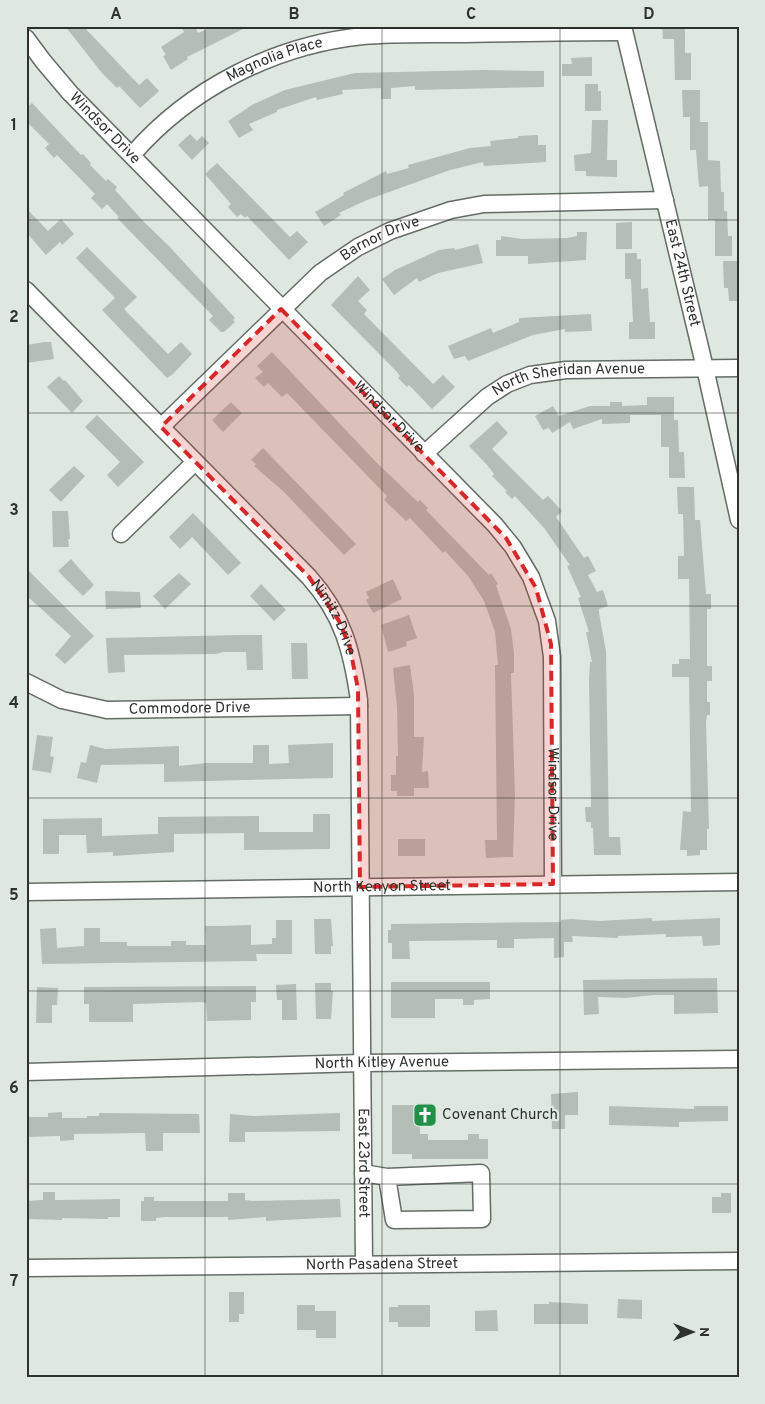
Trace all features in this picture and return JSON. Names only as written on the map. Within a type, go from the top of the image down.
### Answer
[{"type":"street","name":"Magnolia Place","points":[[132,155],[170,118],[223,81],[271,58],[316,44],[380,35],[623,29]]},
{"type":"street","name":"East 24th Street","points":[[623,29],[705,368],[739,520]]},
{"type":"street","name":"Windsor Drive","points":[[26,38],[58,80],[510,543],[531,577],[542,604],[552,658],[553,884]]},
{"type":"street","name":"Barnor Drive","points":[[161,426],[320,273],[358,246],[405,225],[451,210],[500,203],[665,200]]},
{"type":"street","name":"Nimitz Drive","points":[[26,290],[309,577],[327,600],[339,621],[350,648],[358,689],[359,706],[362,1063]]},
{"type":"street","name":"North Sheridan Avenue","points":[[424,454],[486,397],[507,384],[530,375],[559,370],[739,368]]},
{"type":"street","points":[[121,534],[195,462]]},
{"type":"street","name":"Commodore Drive","points":[[26,682],[67,702],[107,710],[359,706]]},
{"type":"street","name":"North Kenyon Street","points":[[26,892],[739,882]]},
{"type":"street","name":"North Kitley Avenue","points":[[26,1072],[362,1063],[739,1058]]},
{"type":"street","name":"East 23rd Street","points":[[362,1063],[364,1263]]},
{"type":"street","points":[[363,1173],[387,1177],[481,1173],[482,1219],[394,1220],[387,1177]]},
{"type":"street","name":"North Pasadena Street","points":[[26,1268],[364,1263],[739,1261]]},
{"type":"highlighted area","points":[[281,309],[506,538],[536,588],[551,644],[553,884],[360,887],[358,689],[350,648],[339,621],[309,577],[161,427]]},
{"type":"building","points":[[65,26],[83,26],[139,85],[147,78],[159,91],[140,108],[119,86],[117,88],[102,73]]},
{"type":"building","points":[[181,26],[195,26],[198,33],[214,26],[249,26],[187,57],[188,59],[171,70],[163,56],[166,55],[161,47],[184,32]]},
{"type":"building","points":[[662,26],[685,26],[685,53],[691,53],[691,80],[675,80],[674,39],[663,39]]},
{"type":"building","points":[[592,57],[592,76],[562,76],[562,64],[572,64],[571,58]]},
{"type":"building","points":[[484,70],[544,71],[544,87],[415,90],[415,86],[391,88],[391,99],[381,99],[381,88],[342,90],[343,94],[317,100],[316,97],[277,110],[277,112],[249,124],[253,130],[239,138],[228,121],[252,105],[285,90],[355,73]]},
{"type":"building","points":[[585,84],[598,84],[598,91],[601,91],[601,111],[585,111]]},
{"type":"building","points":[[682,90],[700,90],[700,122],[708,122],[708,160],[720,161],[721,192],[724,192],[724,211],[727,211],[728,236],[732,236],[732,256],[715,256],[715,220],[708,220],[708,186],[699,187],[696,150],[690,150],[690,117],[683,117]]},
{"type":"building","points":[[32,103],[81,155],[83,154],[91,163],[90,165],[106,181],[108,179],[117,187],[115,190],[235,318],[233,320],[235,322],[224,332],[221,332],[209,320],[213,316],[117,218],[119,217],[107,204],[102,209],[91,198],[95,194],[57,155],[54,158],[45,148],[49,144],[26,121],[26,108]]},
{"type":"building","points":[[592,120],[608,120],[607,160],[617,160],[617,177],[586,176],[586,171],[575,171],[574,155],[591,153]]},
{"type":"building","points":[[190,134],[197,141],[202,136],[209,143],[192,160],[178,145]]},
{"type":"building","points":[[538,135],[538,145],[546,145],[546,162],[484,166],[483,162],[450,170],[367,200],[339,213],[341,215],[324,226],[315,212],[344,195],[343,193],[386,171],[387,174],[409,168],[408,165],[470,148],[491,146],[490,141]]},
{"type":"building","points":[[217,163],[290,237],[297,231],[308,242],[289,260],[247,216],[245,218],[241,214],[237,217],[228,207],[231,204],[205,174]]},
{"type":"building","points":[[26,208],[48,231],[61,219],[74,234],[62,245],[60,242],[46,255],[26,232]]},
{"type":"building","points":[[632,222],[632,249],[616,249],[616,223]]},
{"type":"building","points":[[577,232],[587,232],[586,260],[528,264],[528,256],[496,256],[496,240],[501,240],[501,236],[522,239],[567,238],[577,236]]},
{"type":"building","points":[[478,244],[483,263],[438,273],[419,282],[417,278],[394,295],[382,279],[395,270],[439,250],[454,248],[455,250]]},
{"type":"building","points":[[87,247],[137,297],[124,309],[168,354],[181,342],[192,354],[167,378],[102,310],[115,298],[76,258]]},
{"type":"building","points":[[625,253],[637,253],[637,259],[641,259],[641,289],[648,288],[650,322],[655,322],[655,339],[629,339],[629,322],[633,322],[631,279],[625,279]]},
{"type":"building","points":[[723,261],[739,261],[739,301],[729,301],[728,288],[724,288]]},
{"type":"building","points":[[358,276],[370,290],[358,301],[367,310],[364,314],[433,384],[443,375],[455,387],[432,409],[409,385],[407,387],[398,378],[400,376],[396,371],[331,305]]},
{"type":"building","points":[[591,314],[592,331],[565,332],[565,329],[533,335],[468,361],[465,356],[454,359],[448,346],[491,328],[493,333],[519,322],[519,318]]},
{"type":"building","points":[[51,342],[54,359],[26,363],[26,345]]},
{"type":"building","points":[[272,352],[376,462],[418,502],[420,500],[428,508],[426,510],[489,575],[491,573],[498,584],[496,585],[511,629],[514,653],[514,673],[511,673],[515,794],[513,857],[486,858],[485,840],[497,840],[495,665],[498,665],[495,632],[484,601],[468,576],[445,551],[443,553],[410,518],[406,521],[384,500],[387,496],[287,393],[282,397],[268,383],[264,387],[255,378],[263,372],[257,366]]},
{"type":"building","points":[[59,376],[65,380],[83,401],[72,413],[47,387]]},
{"type":"building","points":[[647,397],[674,397],[674,420],[678,420],[679,452],[684,452],[685,478],[669,478],[669,447],[661,447],[661,415],[630,415],[630,423],[602,424],[602,419],[573,429],[570,422],[552,433],[549,428],[543,430],[535,416],[553,406],[559,416],[590,406],[610,406],[610,402],[622,402],[622,406],[647,405]]},
{"type":"building","points":[[231,402],[242,413],[223,432],[212,420]]},
{"type":"building","points":[[97,415],[144,462],[118,487],[107,475],[120,462],[85,427]]},
{"type":"building","points":[[497,421],[508,433],[492,449],[543,500],[548,496],[562,511],[556,517],[584,558],[588,556],[596,571],[588,575],[597,592],[603,590],[608,606],[599,609],[599,613],[606,651],[609,837],[620,837],[621,855],[594,855],[593,828],[591,828],[591,822],[586,822],[585,807],[591,807],[589,681],[590,662],[592,662],[586,632],[589,632],[578,598],[581,597],[567,566],[570,565],[544,528],[515,496],[512,499],[505,492],[507,491],[492,476],[494,474],[488,466],[469,446]]},
{"type":"building","points":[[263,448],[356,544],[344,555],[283,491],[254,466],[256,464],[251,460]]},
{"type":"building","points":[[74,466],[85,476],[61,502],[49,490]]},
{"type":"building","points":[[677,487],[694,487],[695,520],[700,520],[706,594],[711,594],[711,609],[707,609],[707,666],[712,666],[712,681],[707,681],[707,702],[710,702],[710,715],[707,715],[706,722],[709,829],[707,829],[707,850],[700,850],[700,855],[687,856],[687,850],[680,850],[683,811],[691,812],[689,677],[672,677],[672,664],[679,664],[679,659],[690,659],[689,579],[678,579],[678,556],[684,556],[683,514],[678,514]]},
{"type":"building","points":[[52,511],[68,511],[69,547],[53,547]]},
{"type":"building","points":[[193,513],[241,563],[228,575],[192,537],[180,549],[169,537]]},
{"type":"building","points":[[71,559],[94,585],[83,596],[58,571]]},
{"type":"building","points":[[26,568],[94,636],[65,664],[55,655],[71,636],[26,595]]},
{"type":"building","points":[[179,573],[191,584],[165,609],[153,596]]},
{"type":"building","points":[[393,579],[402,599],[373,613],[366,600],[369,598],[366,592]]},
{"type":"building","points":[[261,584],[286,610],[274,621],[250,596]]},
{"type":"building","points":[[105,591],[140,592],[141,608],[106,609]]},
{"type":"building","points":[[409,615],[417,638],[406,642],[407,646],[388,652],[381,625]]},
{"type":"building","points":[[262,635],[263,670],[247,670],[246,652],[223,652],[216,654],[124,655],[125,672],[108,673],[106,638]]},
{"type":"building","points":[[291,643],[307,643],[308,679],[292,679]]},
{"type":"building","points":[[410,665],[414,695],[414,737],[424,737],[422,772],[428,771],[429,788],[414,788],[414,796],[397,796],[397,791],[391,791],[391,775],[396,775],[396,756],[398,756],[397,707],[393,668]]},
{"type":"building","points":[[37,735],[53,737],[50,756],[54,757],[51,773],[32,770]]},
{"type":"building","points":[[333,743],[333,778],[164,782],[164,764],[101,765],[97,783],[77,778],[81,762],[86,763],[90,745],[105,749],[179,746],[179,766],[206,763],[253,763],[253,745],[269,745],[269,764],[289,763],[288,745]]},
{"type":"building","points":[[313,814],[330,814],[330,849],[244,850],[244,833],[174,834],[174,852],[113,856],[113,852],[87,853],[86,835],[59,835],[59,854],[43,854],[43,819],[102,818],[102,836],[158,834],[158,817],[259,816],[259,832],[313,832]]},
{"type":"building","points":[[398,839],[425,839],[425,856],[398,856]]},
{"type":"building","points":[[652,918],[652,921],[720,918],[720,945],[703,946],[702,936],[666,937],[666,934],[618,936],[618,938],[572,936],[573,942],[564,942],[564,957],[554,958],[554,938],[514,939],[514,948],[497,948],[497,940],[409,941],[410,959],[392,959],[392,943],[388,943],[388,930],[391,930],[391,924],[561,922],[561,920],[571,919],[599,921]]},
{"type":"building","points":[[314,919],[331,919],[333,946],[331,946],[331,954],[315,954]]},
{"type":"building","points":[[276,920],[292,920],[292,954],[256,954],[257,961],[42,964],[40,929],[56,928],[57,948],[84,946],[84,928],[100,928],[100,942],[127,942],[127,946],[171,946],[171,941],[186,941],[186,945],[206,945],[205,926],[251,925],[251,945],[272,944],[272,938],[276,938]]},
{"type":"building","points":[[717,978],[718,1013],[674,1014],[674,995],[654,995],[625,998],[598,997],[599,1014],[584,1015],[583,980]]},
{"type":"building","points":[[391,982],[490,982],[490,999],[474,1000],[474,1005],[463,1005],[463,999],[435,999],[435,1018],[391,1018]]},
{"type":"building","points":[[315,983],[331,983],[331,991],[333,991],[331,1019],[316,1019]]},
{"type":"building","points":[[296,984],[297,1020],[282,1020],[282,1000],[277,1000],[276,985]]},
{"type":"building","points":[[256,986],[256,1002],[251,1002],[251,1020],[207,1021],[206,1003],[202,1002],[133,1004],[133,1022],[89,1022],[89,1004],[84,1004],[84,987]]},
{"type":"building","points":[[37,987],[58,988],[57,1005],[52,1005],[52,1023],[36,1023]]},
{"type":"building","points":[[578,1092],[578,1115],[565,1115],[565,1129],[552,1129],[551,1094]]},
{"type":"building","points":[[392,1105],[420,1105],[420,1134],[428,1134],[428,1140],[468,1140],[468,1134],[479,1134],[479,1139],[488,1139],[488,1159],[412,1159],[412,1154],[392,1154]]},
{"type":"building","points":[[609,1106],[694,1109],[694,1106],[728,1106],[728,1121],[679,1122],[679,1127],[609,1125]]},
{"type":"building","points":[[62,1112],[62,1118],[87,1118],[87,1116],[99,1116],[99,1113],[199,1114],[200,1133],[163,1133],[163,1151],[146,1151],[145,1133],[74,1134],[74,1140],[60,1141],[60,1136],[26,1137],[26,1117],[48,1117],[48,1113]]},
{"type":"building","points":[[340,1113],[340,1131],[245,1132],[245,1142],[229,1142],[230,1114],[253,1116]]},
{"type":"building","points":[[43,1192],[55,1192],[55,1200],[120,1199],[120,1217],[108,1217],[108,1219],[62,1218],[62,1220],[26,1219],[26,1201],[43,1200]]},
{"type":"building","points":[[228,1193],[245,1193],[245,1200],[253,1201],[340,1199],[341,1217],[266,1221],[266,1217],[228,1220],[228,1217],[165,1217],[156,1218],[156,1221],[141,1221],[141,1201],[144,1201],[144,1197],[154,1197],[154,1201],[228,1201]]},
{"type":"building","points":[[721,1193],[731,1193],[731,1213],[712,1213],[712,1197],[721,1197]]},
{"type":"building","points":[[229,1292],[244,1292],[244,1314],[239,1314],[239,1322],[229,1322]]},
{"type":"building","points":[[618,1299],[642,1300],[642,1319],[617,1318]]},
{"type":"building","points":[[549,1302],[588,1304],[588,1324],[534,1324],[534,1304],[549,1304]]},
{"type":"building","points":[[297,1305],[315,1305],[315,1311],[336,1311],[336,1338],[316,1338],[316,1330],[297,1330]]},
{"type":"building","points":[[398,1305],[430,1305],[430,1327],[398,1327],[398,1322],[389,1322],[389,1307],[398,1307]]},
{"type":"building","points":[[497,1310],[498,1331],[475,1331],[475,1311]]},
{"type":"place","name":"Covenant Church","points":[[425,1115]]}]
